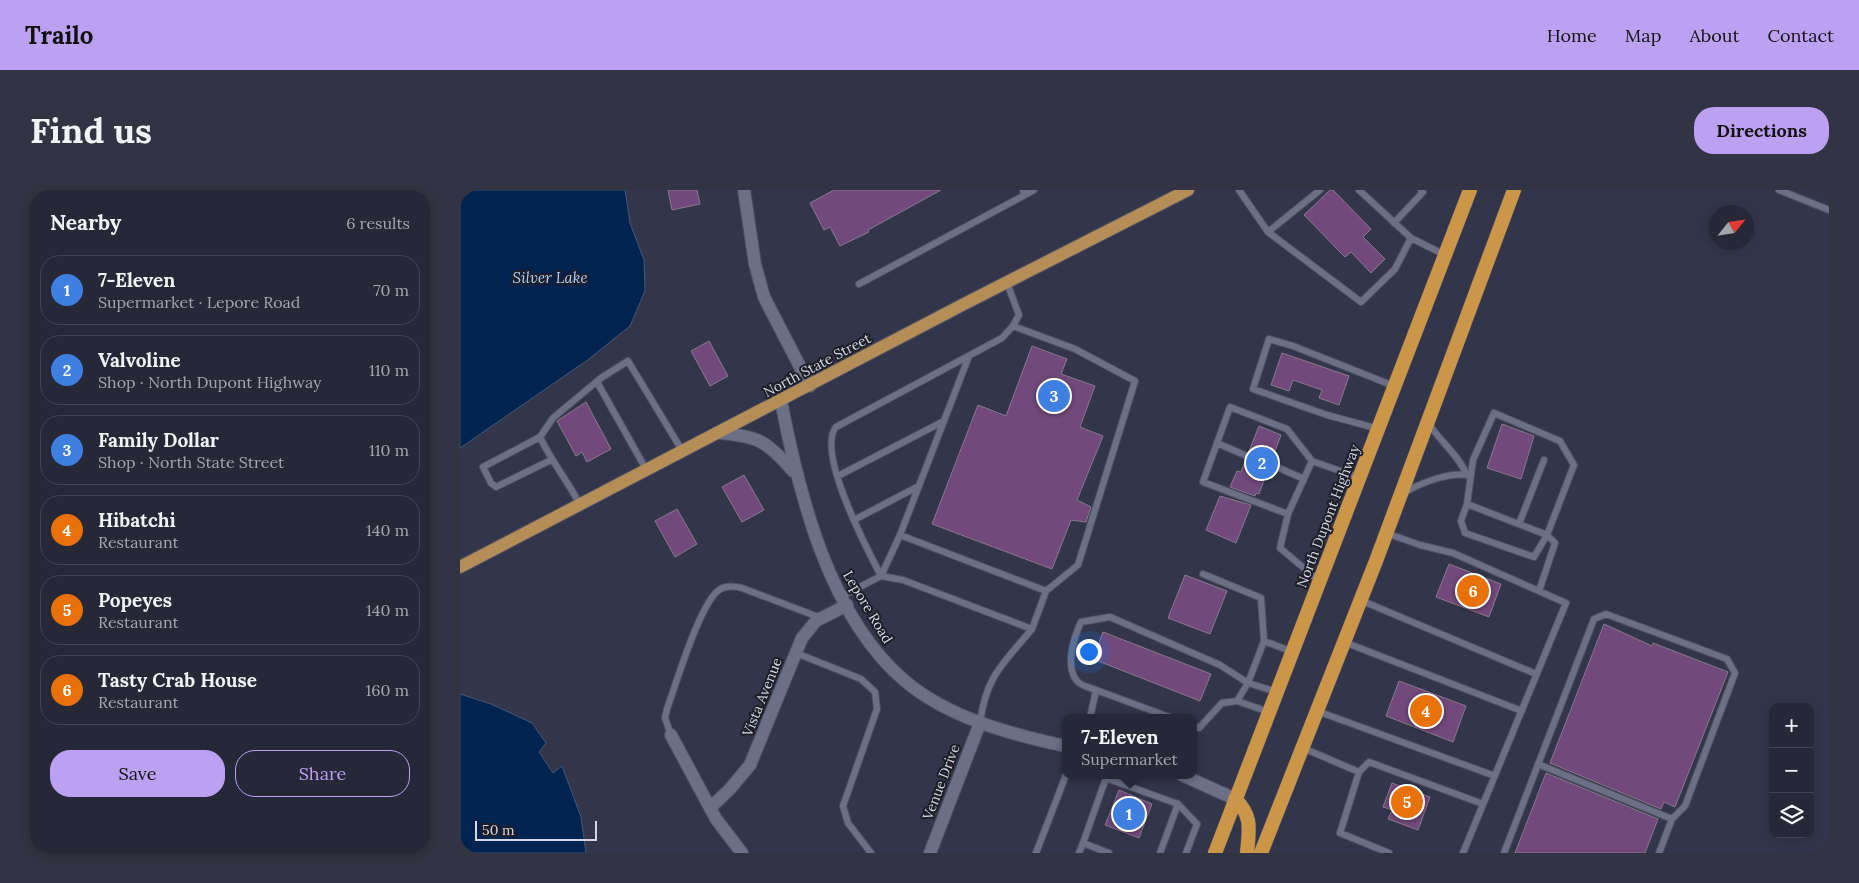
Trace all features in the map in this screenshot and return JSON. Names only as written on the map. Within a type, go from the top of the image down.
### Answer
[{"type":"highway","name":"North Dupont Highway","points":[[1215,853],[1470,190]]},
{"type":"highway","points":[[1261,853],[1386,533],[1513,190]]},
{"type":"highway","points":[[1235,799],[1245,809],[1249,824],[1247,853]]},
{"type":"main road","name":"North State Street","points":[[460,567],[1188,190]]},
{"type":"street","points":[[744,190],[755,264],[764,297],[810,386]]},
{"type":"street","name":"Lepore Road","points":[[780,401],[795,473],[814,533],[845,601],[875,649],[905,681],[940,704],[980,723],[1062,745]]},
{"type":"street","points":[[718,433],[752,437],[764,443],[774,449],[795,473]]},
{"type":"street","name":"Vista Avenue","points":[[710,808],[730,789],[750,765],[796,653],[808,629],[820,618],[845,601]]},
{"type":"street","name":"Venue Drive","points":[[930,853],[980,723]]},
{"type":"street","points":[[671,734],[723,830],[742,853]]},
{"type":"street","points":[[1191,779],[1235,799]]},
{"type":"lane","points":[[859,284],[1024,192],[1034,190]]},
{"type":"lane","points":[[1239,190],[1268,232],[1361,302],[1395,269],[1411,238]]},
{"type":"lane","points":[[1268,232],[1320,190]]},
{"type":"lane","points":[[1359,190],[1411,238],[1446,255]]},
{"type":"lane","points":[[1394,223],[1423,192],[1422,190]]},
{"type":"lane","points":[[1779,190],[1829,210]]},
{"type":"lane","points":[[881,576],[854,520],[838,476],[830,451],[831,434],[836,427],[1002,338],[1013,326],[1020,314],[1007,283]]},
{"type":"lane","points":[[980,723],[983,704],[992,678],[1032,629],[1046,591],[1078,564],[1135,381],[1075,349],[1013,326]]},
{"type":"lane","points":[[1378,429],[1327,416],[1252,389],[1269,339],[1301,349],[1395,386]]},
{"type":"lane","points":[[845,601],[881,576],[900,535],[969,356]]},
{"type":"lane","points":[[551,460],[496,487],[491,484],[483,467],[540,437],[553,418],[597,382],[628,361],[683,452]]},
{"type":"lane","points":[[597,382],[647,471]]},
{"type":"lane","points":[[1288,514],[1203,482],[1230,407],[1287,429],[1312,461],[1360,478]]},
{"type":"lane","points":[[1494,413],[1560,441],[1574,465],[1547,535],[1534,557],[1465,533],[1461,521],[1467,504],[1468,475],[1494,413]]},
{"type":"lane","points":[[838,476],[944,422]]},
{"type":"lane","points":[[1428,422],[1438,439],[1463,464],[1468,475]]},
{"type":"lane","points":[[540,437],[551,460],[569,483],[580,505]]},
{"type":"lane","points":[[1217,443],[1247,456]]},
{"type":"lane","points":[[1519,524],[1544,460]]},
{"type":"lane","points":[[1312,461],[1288,514],[1280,548],[1320,582]]},
{"type":"lane","points":[[1270,464],[1304,480]]},
{"type":"lane","points":[[1400,496],[1431,480],[1468,475]]},
{"type":"lane","points":[[854,520],[919,486]]},
{"type":"lane","points":[[1467,504],[1547,535],[1555,543],[1539,591]]},
{"type":"lane","points":[[1386,533],[1420,545],[1453,553],[1566,603],[1463,853]]},
{"type":"lane","points":[[900,535],[1046,591]]},
{"type":"lane","points":[[1204,574],[1261,598],[1264,641],[1248,683],[1237,701]]},
{"type":"lane","points":[[881,576],[903,580],[1032,629]]},
{"type":"lane","points":[[671,734],[665,718],[666,709],[707,604],[720,590],[733,586],[742,588],[820,618]]},
{"type":"lane","points":[[1360,600],[1536,674]]},
{"type":"lane","points":[[1504,853],[1594,619],[1606,614],[1727,659],[1735,673],[1685,806],[1672,819],[1659,853]]},
{"type":"lane","points":[[1161,714],[1078,683],[1072,672],[1075,635],[1081,622],[1110,617],[1220,665],[1248,683],[1277,692]]},
{"type":"lane","points":[[1264,641],[1293,652]]},
{"type":"lane","points":[[1344,642],[1522,711]]},
{"type":"lane","points":[[796,653],[862,679],[876,692],[877,710],[843,806],[848,824],[871,853]]},
{"type":"lane","points":[[1091,714],[1096,690]]},
{"type":"lane","points":[[1197,727],[1199,728],[1222,703],[1237,701],[1269,712]]},
{"type":"lane","points":[[1317,711],[1495,776]]},
{"type":"lane","points":[[1302,748],[1359,772]]},
{"type":"lane","points":[[1389,853],[1340,833],[1359,772],[1369,762],[1483,804]]},
{"type":"lane","points":[[1538,764],[1672,819]]},
{"type":"lane","points":[[1036,853],[1064,779]]},
{"type":"lane","points":[[1078,853],[1106,779]]},
{"type":"lane","points":[[1115,779],[1178,804],[1197,824],[1186,853]]},
{"type":"lane","points":[[1160,853],[1178,804]]},
{"type":"lane","points":[[1083,843],[1110,853]]},
{"type":"water","name":"Silver Lake","points":[[460,190],[625,190],[630,223],[644,260],[645,291],[630,326],[589,359],[460,448]]},
{"type":"water","points":[[460,694],[491,704],[532,723],[546,743],[539,752],[553,773],[562,766],[581,817],[586,853],[460,853]]},
{"type":"building","points":[[668,190],[697,190],[700,204],[672,210]]},
{"type":"building","points":[[834,190],[941,190],[868,230],[869,232],[840,246],[830,227],[824,230],[810,203]]},
{"type":"building","points":[[1330,190],[1333,190],[1371,229],[1363,237],[1385,259],[1371,273],[1351,252],[1345,257],[1304,215]]},
{"type":"building","points":[[709,341],[728,376],[710,386],[691,351]]},
{"type":"building","points":[[1032,346],[1067,359],[1061,374],[1095,386],[1080,427],[1103,436],[1077,500],[1091,507],[1086,522],[1071,520],[1052,569],[932,524],[978,405],[1006,416]]},
{"type":"building","points":[[1282,353],[1349,376],[1339,405],[1319,398],[1322,390],[1293,380],[1289,391],[1271,385]]},
{"type":"building","points":[[586,402],[611,449],[587,462],[582,452],[576,456],[557,421]]},
{"type":"building","points":[[1502,424],[1534,436],[1521,479],[1487,468]]},
{"type":"building","points":[[1259,426],[1281,435],[1272,459],[1265,462],[1268,469],[1259,494],[1256,493],[1255,496],[1230,487],[1237,471],[1241,472],[1245,461],[1251,458],[1249,451]]},
{"type":"building","points":[[744,475],[764,510],[742,522],[722,487]]},
{"type":"building","points":[[1220,496],[1251,505],[1236,543],[1206,530]]},
{"type":"building","points":[[677,509],[697,544],[675,557],[655,521]]},
{"type":"building","points":[[1449,564],[1501,584],[1489,617],[1436,597]]},
{"type":"building","points":[[1185,575],[1227,591],[1210,634],[1168,618]]},
{"type":"building","points":[[1604,624],[1652,646],[1653,643],[1728,672],[1675,807],[1664,802],[1661,809],[1550,763]]},
{"type":"building","points":[[1103,632],[1211,674],[1200,701],[1093,659]]},
{"type":"building","points":[[1399,681],[1466,706],[1453,742],[1386,716]]},
{"type":"building","points":[[1546,773],[1658,819],[1645,853],[1515,853]]},
{"type":"building","points":[[1392,783],[1430,797],[1418,830],[1388,819],[1392,810],[1383,807]]},
{"type":"building","points":[[1119,790],[1152,804],[1139,838],[1105,825]]},
{"type":"place","name":"Family Dollar","points":[[1054,396]]},
{"type":"place","name":"Valvoline","points":[[1262,463]]},
{"type":"place","name":"Tasty Crab House","points":[[1473,591]]},
{"type":"place","name":"Hibatchi","points":[[1426,711]]},
{"type":"place","name":"Popeyes","points":[[1407,802]]},
{"type":"place","name":"7-Eleven","points":[[1129,814]]}]
